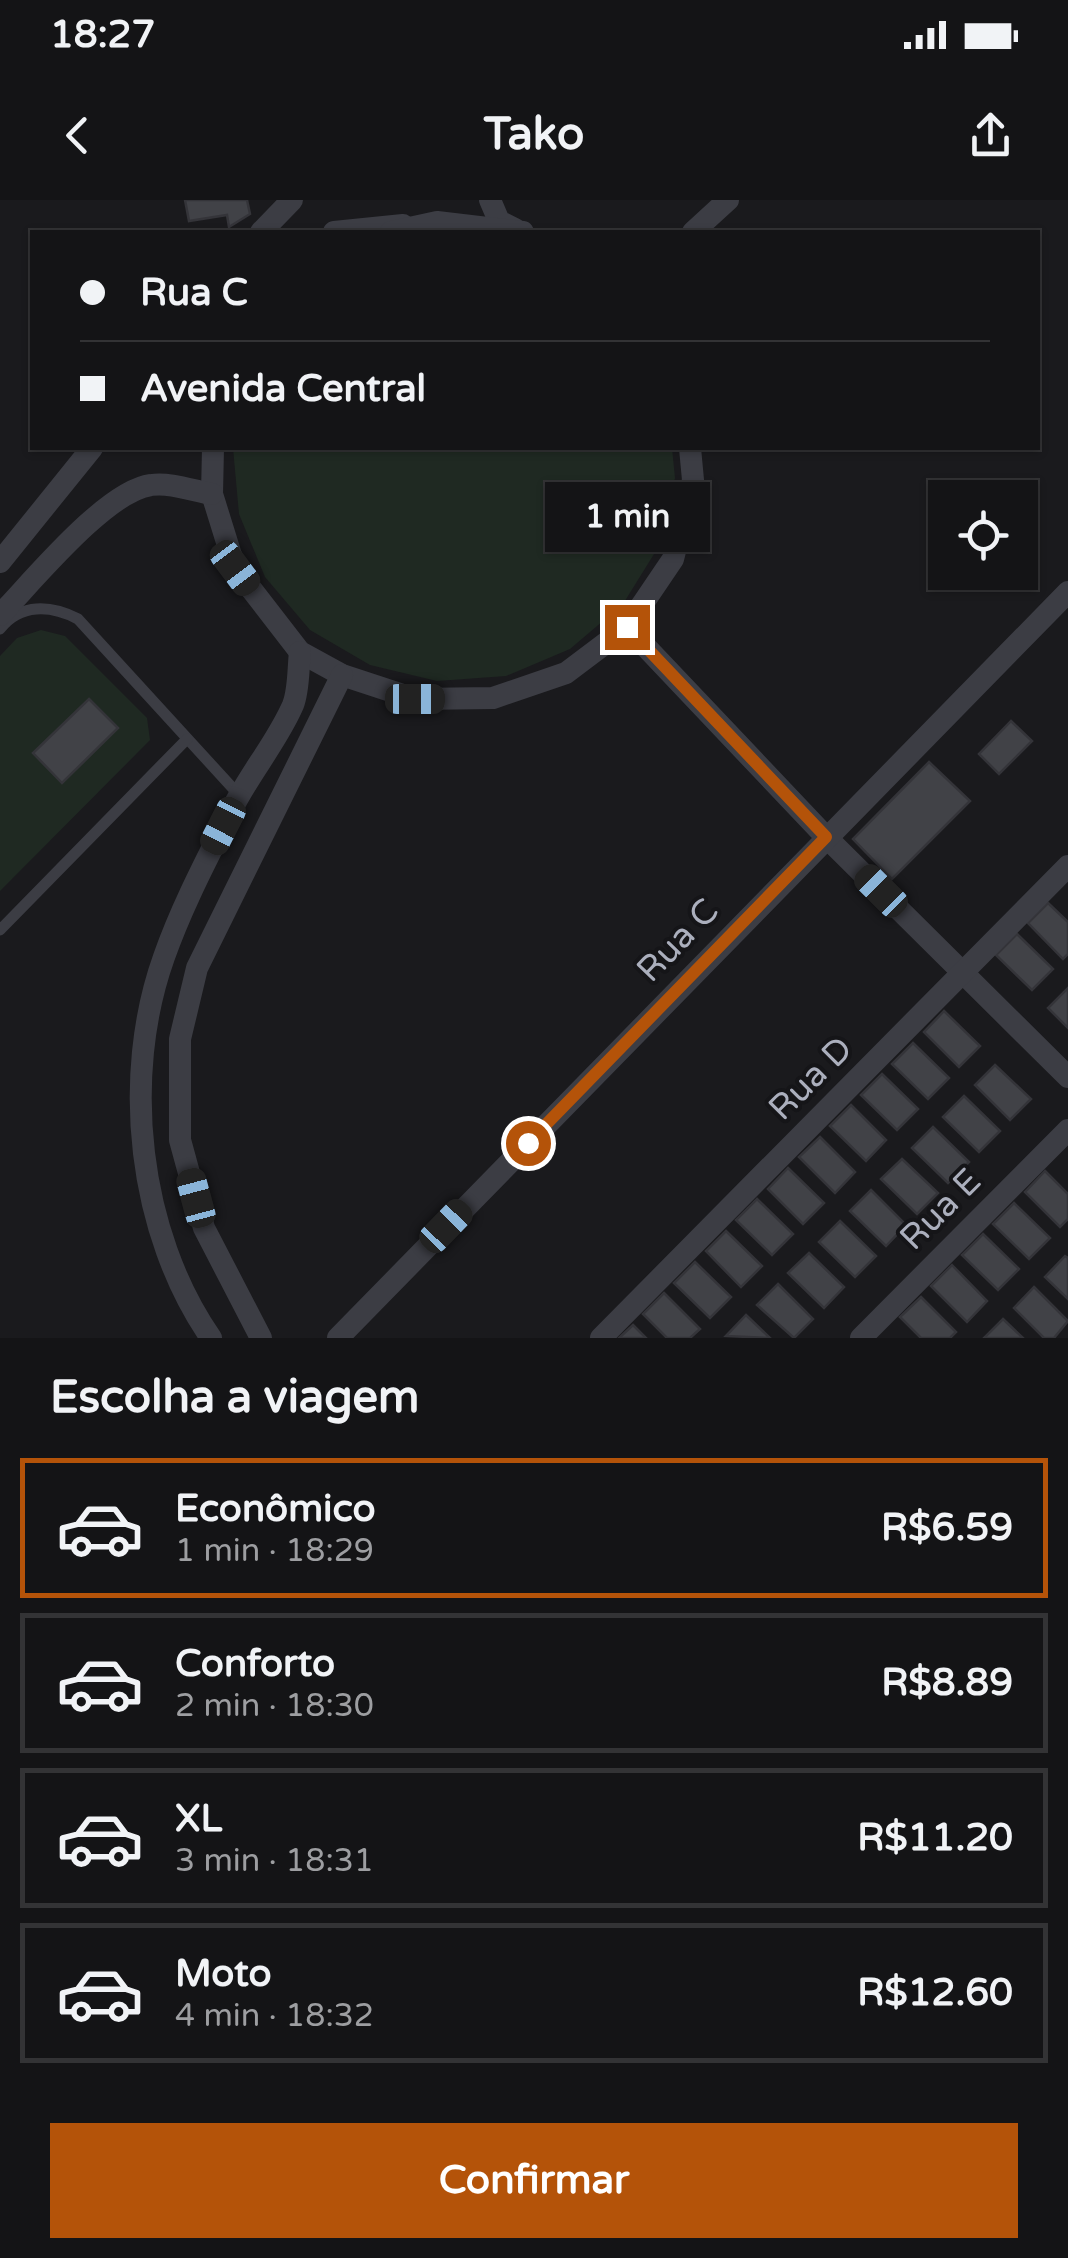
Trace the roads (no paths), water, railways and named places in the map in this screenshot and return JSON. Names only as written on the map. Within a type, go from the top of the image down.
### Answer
[{"type":"street","points":[[263,230],[292,200]]},
{"type":"street","points":[[490,200],[500,221],[519,230]]},
{"type":"street","points":[[695,230],[728,200]]},
{"type":"street","points":[[355,230],[437,222],[512,230]]},
{"type":"street","points":[[400,230],[437,222]]},
{"type":"street","points":[[0,562],[90,450]]},
{"type":"street","points":[[211,453],[212,494],[235,568],[300,652],[342,675],[415,699],[493,698],[566,673],[627,627],[672,559],[693,480],[690,450]]},
{"type":"street","points":[[0,615],[96,517],[132,490],[154,484],[212,494]]},
{"type":"street","name":"Rua C","points":[[338,1338],[1068,592]]},
{"type":"street","points":[[627,627],[826,837],[1068,1077]]},
{"type":"street","points":[[211,1338],[170,1256],[147,1184],[140,1106],[144,1033],[163,958],[192,889],[238,795],[294,702],[300,652]]},
{"type":"street","points":[[261,1338],[204,1228],[180,1140],[180,1040],[196,968],[342,675]]},
{"type":"street","name":"Rua D","points":[[601,1338],[1068,866]]},
{"type":"street","name":"Rua E","points":[[862,1338],[1068,1130]]},
{"type":"lane","points":[[0,629],[23,611],[42,608],[61,610],[78,619],[238,795]]},
{"type":"lane","points":[[0,930],[187,739]]}]
